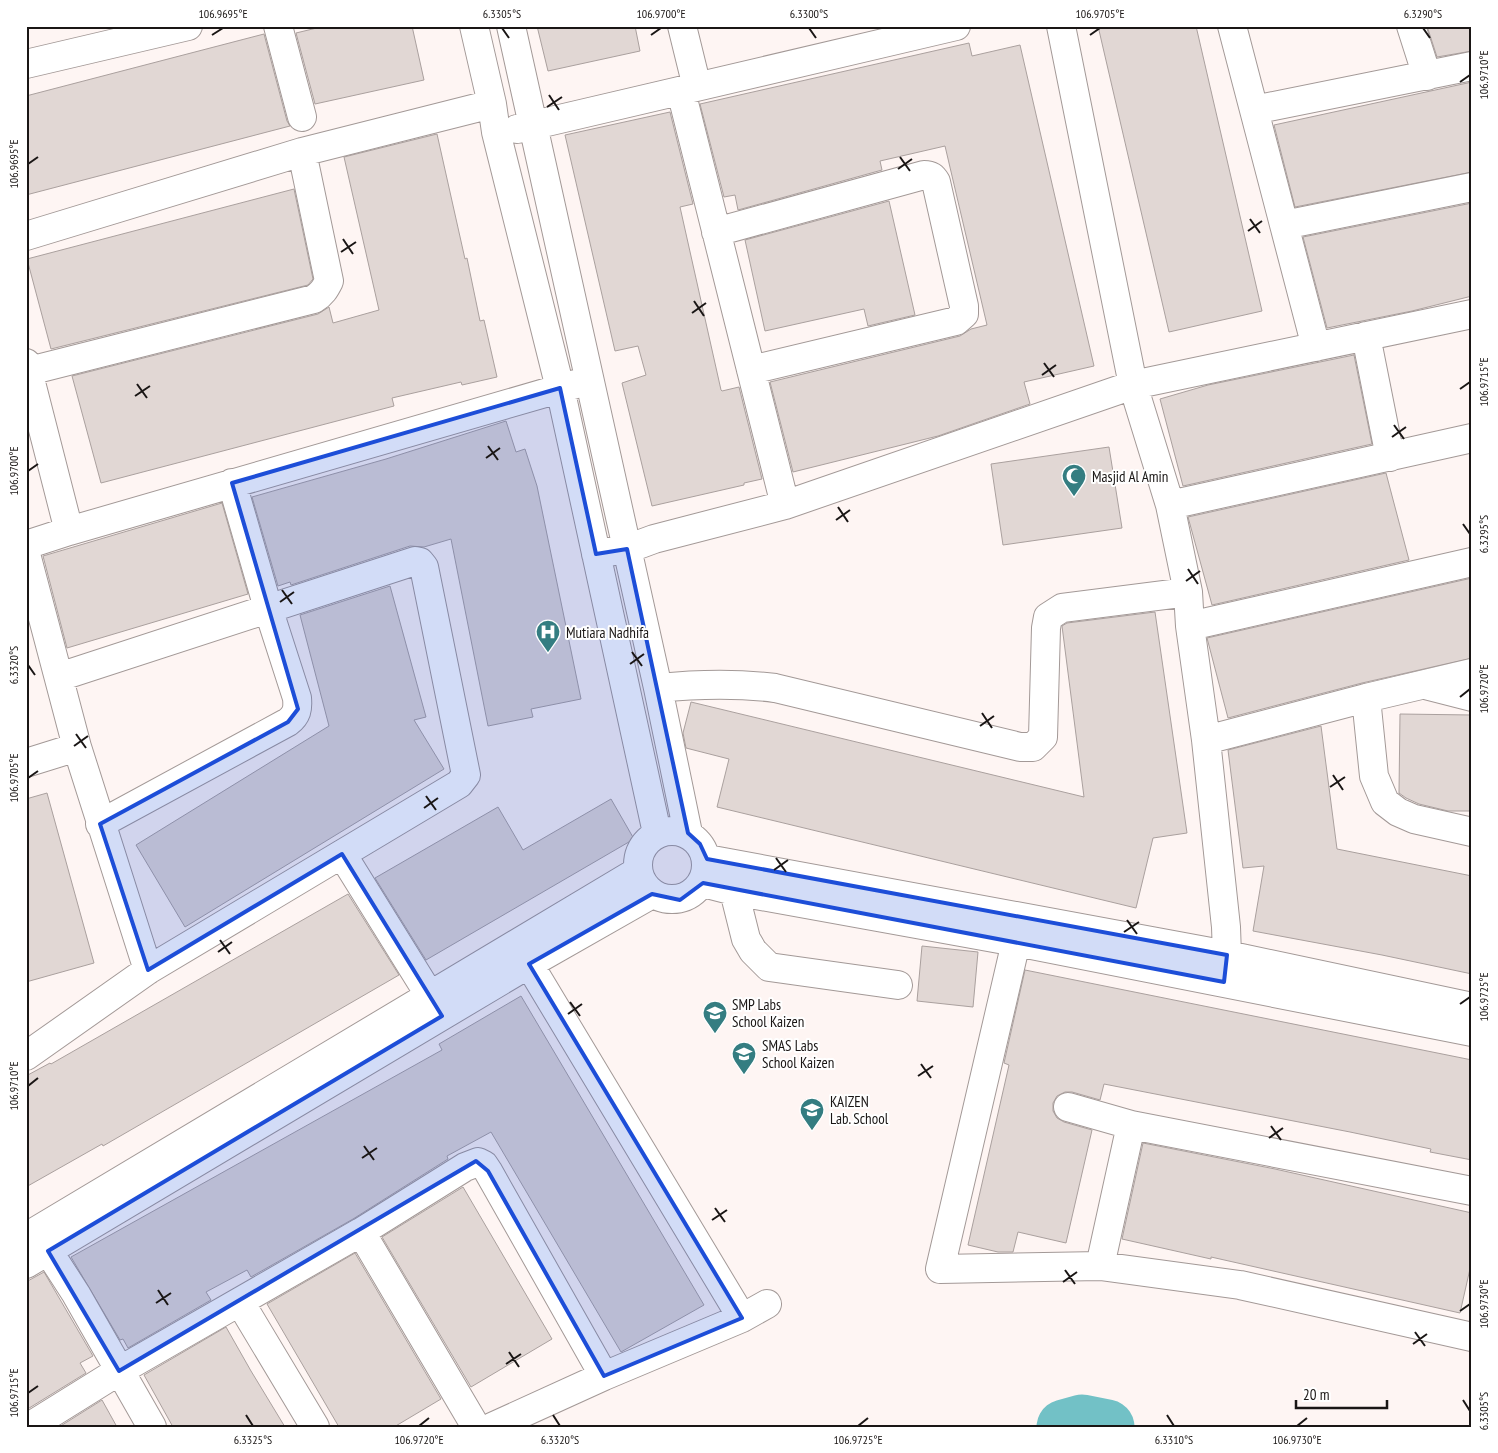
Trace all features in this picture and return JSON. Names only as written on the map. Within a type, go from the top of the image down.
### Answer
[{"type":"street","points":[[26,64],[121,34],[188,26]]},
{"type":"street","points":[[278,26],[302,117]]},
{"type":"street","points":[[474,26],[492,104],[496,132],[560,388],[657,834]]},
{"type":"street","points":[[511,26],[658,688],[688,834]]},
{"type":"street","points":[[682,26],[689,89],[716,232],[785,505]]},
{"type":"street","points":[[496,132],[534,125],[956,26]]},
{"type":"street","points":[[1061,26],[1133,385],[1170,505],[1188,592],[1190,626],[1206,740],[1226,927],[1227,955],[1224,982]]},
{"type":"street","points":[[1232,26],[1316,347]]},
{"type":"street","points":[[1411,26],[1427,76]]},
{"type":"street","points":[[1254,110],[1472,66]]},
{"type":"street","points":[[26,236],[302,152],[492,104]]},
{"type":"street","points":[[69,531],[27,367],[314,299],[320,296],[329,281],[302,152]]},
{"type":"street","points":[[716,232],[924,175],[930,175],[936,182],[964,306],[964,314],[956,321],[751,370]]},
{"type":"street","points":[[1284,225],[1472,186]]},
{"type":"street","points":[[596,554],[627,549],[654,539],[785,505],[1133,385],[1472,314]]},
{"type":"street","points":[[1366,336],[1390,457]]},
{"type":"street","points":[[26,545],[232,483],[590,380]]},
{"type":"street","points":[[1170,505],[1472,438]]},
{"type":"street","points":[[100,824],[288,722],[294,717],[298,709],[297,698],[268,608],[232,483]]},
{"type":"street","points":[[26,554],[77,747],[148,970]]},
{"type":"street","points":[[26,1056],[148,970],[459,784],[466,775],[424,567],[420,562],[415,561],[59,677]]},
{"type":"street","points":[[1190,626],[1472,562]]},
{"type":"street","points":[[658,688],[692,684],[752,685],[775,688],[1020,747],[1032,747],[1043,737],[1046,628],[1048,616],[1062,608],[1188,592]]},
{"type":"street","points":[[1206,740],[1366,698],[1472,673]]},
{"type":"street","points":[[1425,685],[1472,697]]},
{"type":"street","points":[[1366,698],[1374,776],[1385,802],[1398,812],[1414,819],[1472,832]]},
{"type":"street","points":[[26,763],[77,747]]},
{"type":"street","points":[[672,830],[688,834],[700,844],[705,871],[693,894],[680,900],[665,900],[652,894],[643,884],[638,871],[639,856],[646,843],[657,834],[672,830]]},
{"type":"street","points":[[342,854],[436,1006]]},
{"type":"street","points":[[152,1427],[76,1294],[34,1246],[436,1006],[638,871]]},
{"type":"street","points":[[705,871],[1227,955],[1472,1007]]},
{"type":"street","points":[[705,871],[734,891],[1016,942],[1472,1032]]},
{"type":"street","points":[[734,891],[746,939],[753,951],[769,967],[898,985]]},
{"type":"street","points":[[436,1006],[529,964],[652,894]]},
{"type":"street","points":[[1016,942],[940,1269],[1100,1266],[1240,1285],[1472,1337]]},
{"type":"street","points":[[529,964],[742,1318]]},
{"type":"street","points":[[1068,1107],[1131,1125],[1472,1191]]},
{"type":"street","points":[[1100,1266],[1131,1125]]},
{"type":"street","points":[[29,1427],[119,1371],[361,1232],[478,1162],[484,1165],[604,1376]]},
{"type":"street","points":[[361,1232],[476,1427]]},
{"type":"street","points":[[240,1302],[315,1427]]},
{"type":"street","points":[[492,1427],[604,1376],[742,1318],[767,1304]]},
{"type":"highlighted area","points":[[560,388],[596,554],[627,549],[688,833],[700,844],[707,859],[1227,955],[1224,982],[703,883],[680,900],[652,894],[529,964],[742,1318],[604,1376],[488,1171],[476,1161],[119,1371],[48,1251],[442,1016],[342,854],[148,970],[100,824],[288,722],[298,709],[232,483]]},
{"type":"building","points":[[325,26],[412,26],[424,80],[315,104],[296,33]]},
{"type":"building","points":[[537,26],[635,26],[640,51],[548,71]]},
{"type":"building","points":[[1098,26],[1196,26],[1262,311],[1169,332]]},
{"type":"building","points":[[1427,26],[1472,26],[1472,51],[1437,57]]},
{"type":"building","points":[[264,34],[287,121],[290,126],[26,195],[26,96]]},
{"type":"building","points":[[969,43],[972,56],[1020,45],[1094,366],[1024,382],[1030,404],[938,436],[793,472],[770,382],[960,336],[971,329],[987,325],[945,146],[880,161],[882,170],[738,210],[735,195],[724,197],[700,104]]},
{"type":"building","points":[[1472,82],[1472,172],[1295,207],[1274,125]]},
{"type":"building","points":[[670,112],[693,204],[680,207],[721,390],[739,387],[762,479],[744,483],[744,485],[652,506],[622,383],[646,375],[638,346],[615,351],[565,135]]},
{"type":"building","points":[[437,134],[480,321],[484,320],[497,377],[462,385],[461,382],[392,398],[394,406],[101,483],[72,376],[318,314],[329,307],[333,323],[379,310],[344,157]]},
{"type":"building","points":[[294,189],[313,279],[308,285],[51,349],[27,259]]},
{"type":"building","points":[[889,201],[915,315],[868,326],[864,309],[765,331],[745,240]]},
{"type":"building","points":[[1472,203],[1472,296],[1412,311],[1327,328],[1303,237]]},
{"type":"building","points":[[1354,355],[1372,444],[1183,486],[1160,399],[1208,385]]},
{"type":"building","points":[[506,421],[516,452],[525,449],[537,486],[581,699],[531,709],[533,717],[488,726],[451,539],[424,547],[410,546],[291,585],[290,582],[278,586],[252,497],[386,459]]},
{"type":"building","points":[[1109,447],[1122,528],[1003,545],[991,464]]},
{"type":"building","points":[[1386,473],[1409,560],[1212,605],[1188,517]]},
{"type":"building","points":[[222,503],[248,594],[67,648],[43,556]]},
{"type":"building","points":[[1472,578],[1472,658],[1362,683],[1228,718],[1207,638]]},
{"type":"building","points":[[390,586],[426,717],[414,720],[444,769],[185,927],[136,845],[329,726],[300,615]]},
{"type":"building","points":[[1155,612],[1187,833],[1153,838],[1136,908],[717,807],[729,759],[686,748],[683,733],[691,702],[1084,797],[1062,626],[1067,623]]},
{"type":"building","points":[[1400,714],[1472,715],[1472,811],[1448,811],[1419,804],[1399,793]]},
{"type":"building","points":[[1321,726],[1337,849],[1472,876],[1472,974],[1253,931],[1264,866],[1243,868],[1228,750]]},
{"type":"building","points":[[47,793],[94,963],[26,982],[26,799]]},
{"type":"building","points":[[611,799],[634,839],[426,960],[375,878],[498,807],[523,850]]},
{"type":"building","points":[[348,894],[399,975],[103,1146],[102,1144],[26,1187],[26,1076],[51,1064]]},
{"type":"building","points":[[922,946],[978,952],[973,1007],[917,1001]]},
{"type":"building","points":[[1025,970],[1472,1060],[1472,1160],[1430,1152],[1431,1149],[1350,1132],[1104,1084],[1100,1100],[1072,1092],[1065,1092],[1057,1096],[1053,1103],[1053,1111],[1057,1118],[1064,1122],[1092,1130],[1066,1243],[1018,1232],[1013,1252],[998,1252],[968,1245],[1009,1065],[1004,1063]]},
{"type":"building","points":[[521,996],[704,1305],[621,1352],[491,1132],[447,1156],[448,1159],[353,1219],[251,1277],[247,1270],[206,1292],[211,1300],[128,1348],[123,1339],[120,1340],[71,1257],[442,1050],[439,1044]]},
{"type":"building","points":[[1143,1143],[1275,1169],[1472,1213],[1472,1260],[1460,1313],[1122,1239]]},
{"type":"building","points":[[463,1187],[552,1339],[471,1387],[382,1237]]},
{"type":"building","points":[[355,1253],[441,1399],[394,1427],[339,1427],[267,1304]]},
{"type":"building","points":[[44,1272],[93,1356],[80,1363],[86,1373],[26,1410],[26,1282]]},
{"type":"building","points":[[226,1327],[285,1427],[173,1427],[144,1375]]},
{"type":"building","points":[[102,1400],[117,1427],[59,1427]]},
{"type":"waterway","points":[[1064,1427],[1082,1422],[1107,1427]]},
{"type":"place","name":"Masjid Al Amin","points":[[1074,497]]},
{"type":"place","name":"Mutiara Nadhifa","points":[[548,653]]},
{"type":"place","name":"SMP Labs School Kaizen","points":[[715,1034]]},
{"type":"place","name":"SMAS Labs School Kaizen","points":[[744,1075]]},
{"type":"place","name":"KAIZEN Lab. School","points":[[812,1131]]}]
